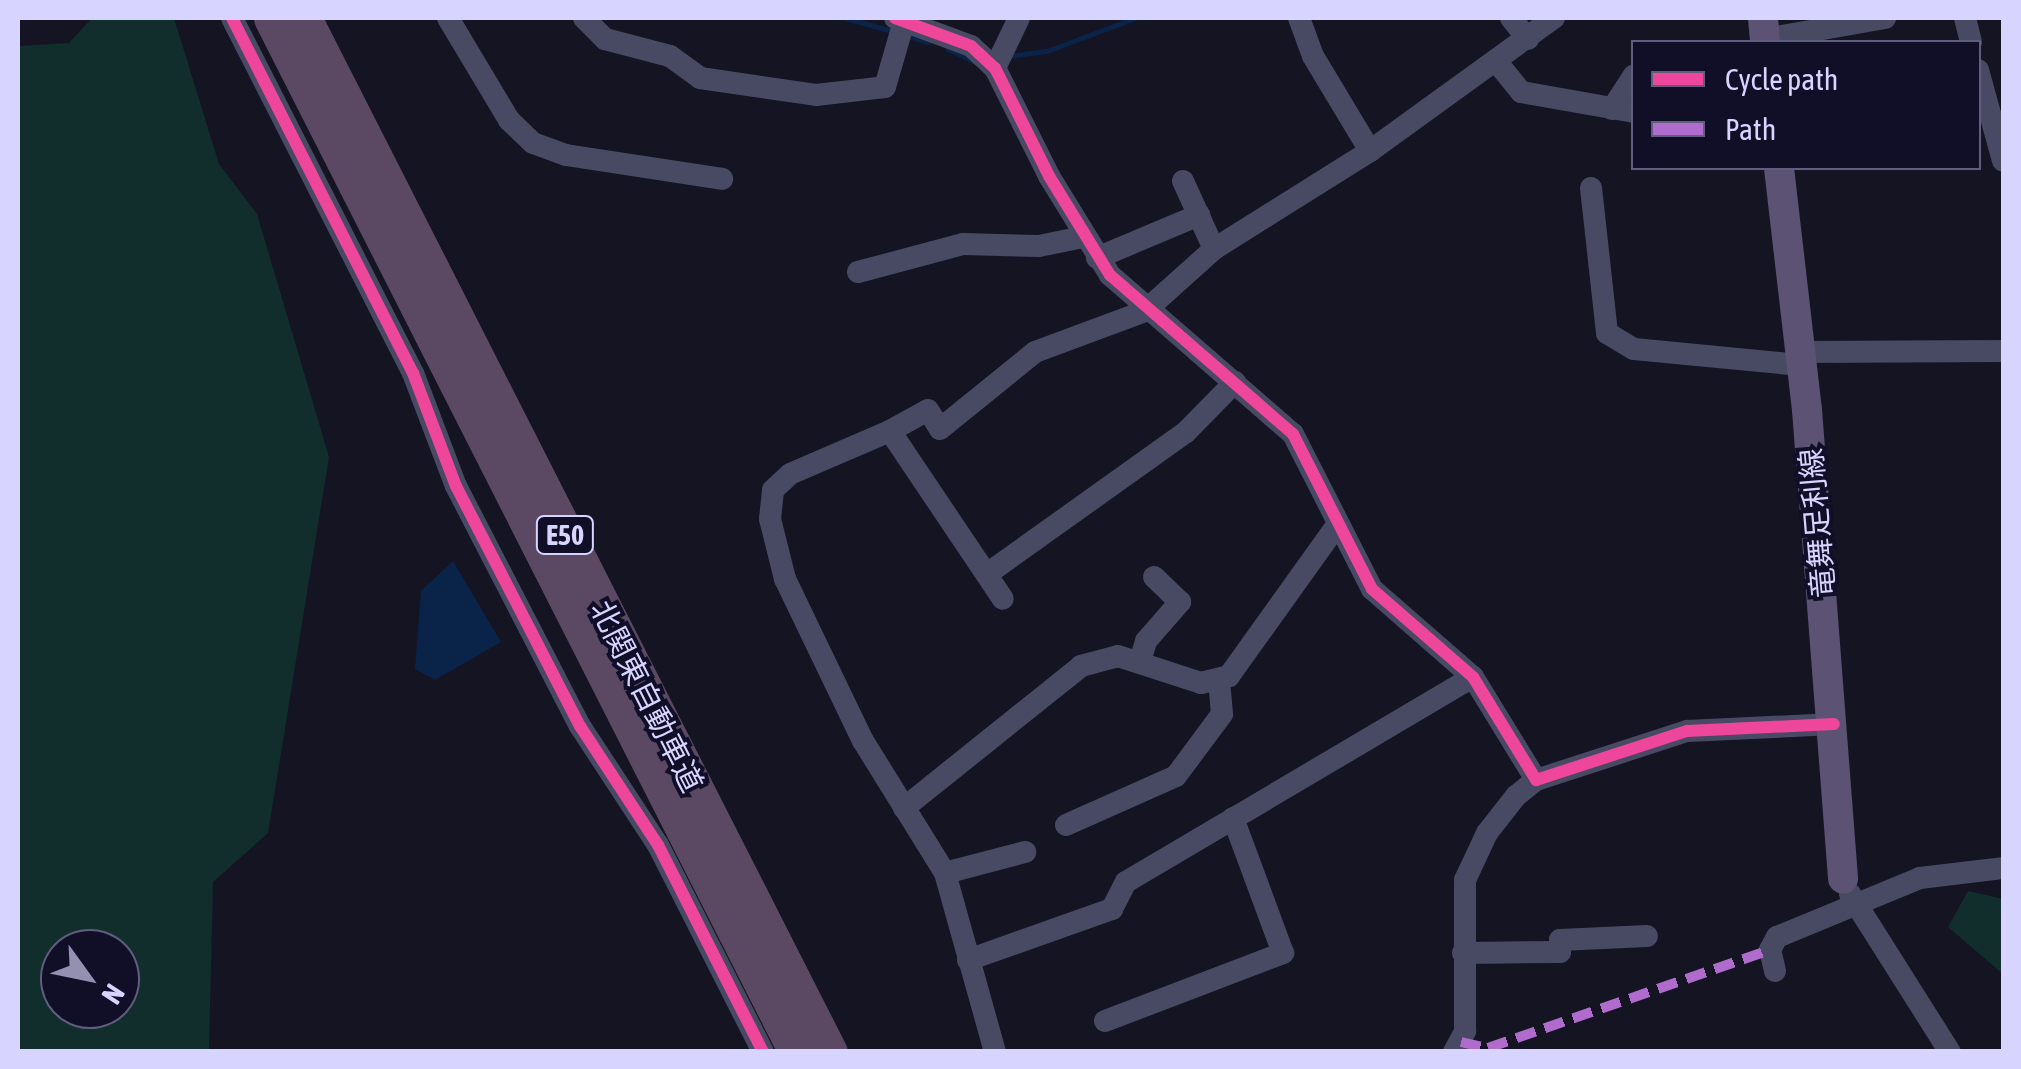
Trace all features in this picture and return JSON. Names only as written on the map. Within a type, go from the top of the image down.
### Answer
[{"type":"highway","name":"北関東自動車道","points":[[270,18],[796,1052]]},
{"type":"highway","name":"北関東自動車道","points":[[304,18],[830,1052]]},
{"type":"main road","name":"竜舞足利線","points":[[1779,170],[1801,359],[1850,893]]},
{"type":"street","points":[[232,18],[413,373],[456,486],[580,726],[638,810],[763,1052]]},
{"type":"street","points":[[448,18],[510,120],[533,143],[566,155],[722,178]]},
{"type":"street","points":[[584,18],[605,39],[670,56],[714,82],[816,95],[880,90],[900,19],[971,46],[995,68],[1097,258],[1145,312],[1235,382],[1300,444],[1372,589],[1472,677],[1536,780]]},
{"type":"street","points":[[995,68],[1019,18]]},
{"type":"street","points":[[1299,18],[1313,56],[1370,150]]},
{"type":"street","points":[[1510,18],[1528,39]]},
{"type":"street","points":[[995,1052],[945,873],[863,741],[785,579],[770,519],[773,490],[790,474],[890,432],[928,410],[940,430],[1035,352],[1145,312],[1214,248],[1370,150],[1554,18]]},
{"type":"street","points":[[1764,33],[1885,18]]},
{"type":"street","points":[[1496,62],[1522,92],[1623,110],[1631,85]]},
{"type":"street","points":[[1981,81],[2003,162]]},
{"type":"street","points":[[1184,181],[1214,248]]},
{"type":"street","points":[[1591,188],[1607,333],[1634,349],[1801,359],[2004,352]]},
{"type":"street","points":[[1097,258],[1199,215]]},
{"type":"street","points":[[858,272],[963,244],[1039,246],[1082,236]]},
{"type":"street","points":[[986,574],[1166,448],[1235,382]]},
{"type":"street","points":[[890,432],[1003,600]]},
{"type":"street","points":[[904,808],[1081,666],[1118,656],[1140,660],[1201,683],[1218,680],[1246,660],[1338,524]]},
{"type":"street","points":[[1140,660],[1146,641],[1180,602],[1154,577]]},
{"type":"street","points":[[968,960],[1112,909],[1126,882],[1233,818],[1354,754],[1472,677]]},
{"type":"street","points":[[1066,825],[1176,776],[1222,714],[1218,680]]},
{"type":"street","points":[[1454,1052],[1466,1030],[1461,896],[1472,860],[1501,814],[1536,780],[1687,731],[1834,724]]},
{"type":"street","points":[[1104,1022],[1283,953],[1233,818]]},
{"type":"street","points":[[945,873],[1025,852]]},
{"type":"street","points":[[1775,970],[1770,950],[1778,937],[1850,893],[1920,878],[2004,868]]},
{"type":"street","points":[[1850,893],[1950,1052]]},
{"type":"street","points":[[1463,953],[1560,952],[1560,940],[1647,936]]},
{"type":"green space","points":[[92,18],[174,18],[219,164],[257,214],[329,457],[268,833],[213,882],[209,1051],[18,1051],[18,46],[69,43]]},
{"type":"green space","points":[[1968,891],[2003,899],[2003,974],[1948,927]]},
{"type":"water","points":[[453,561],[501,642],[435,680],[415,669],[421,591]]},
{"type":"waterway","points":[[846,18],[895,32]]},
{"type":"waterway","points":[[1010,56],[1047,51],[1135,18]]},
{"type":"waterway","points":[[905,35],[928,42]]},
{"type":"waterway","points":[[948,49],[974,61]]},
{"type":"marked path","points":[[1461,1042],[1488,1048],[1770,950]]},
{"type":"cycle path","points":[[232,18],[413,373],[456,486],[580,726],[658,845],[763,1052]]},
{"type":"cycle path","points":[[895,18],[971,46],[995,68],[1049,176],[1110,275],[1293,434],[1372,589],[1473,677],[1536,780],[1687,731],[1834,724]]}]
